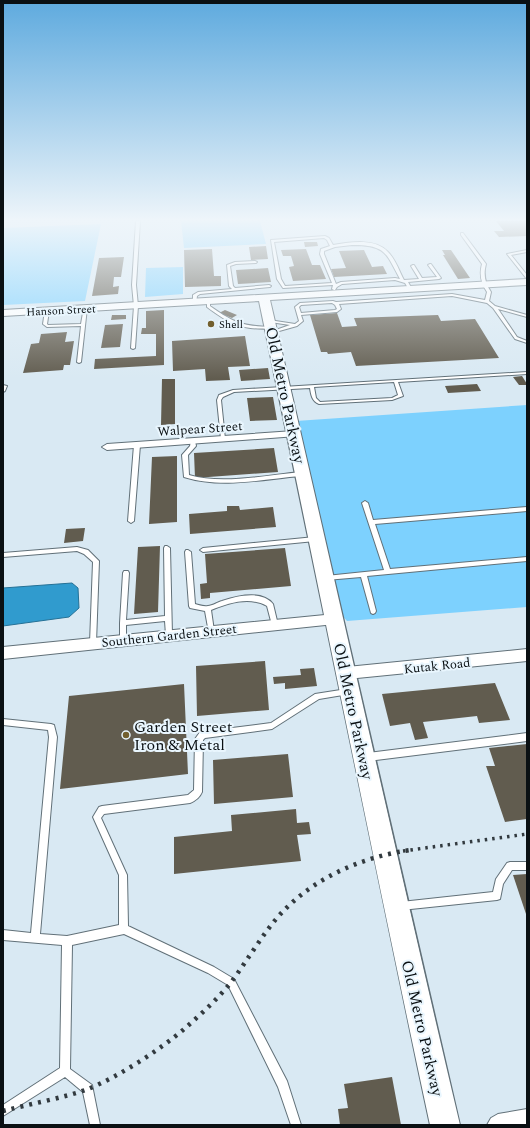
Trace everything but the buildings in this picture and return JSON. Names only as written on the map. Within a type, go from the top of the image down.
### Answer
[{"type":"street","name":"Hanson Street","points":[[3,313],[208,301],[232,293],[335,291],[406,285],[483,285],[527,277]]},
{"type":"street","name":"Old Metro Parkway","points":[[267,292],[271,327],[318,539],[396,907],[445,1125]]},
{"type":"street","name":"Walpear Street","points":[[107,447],[294,434]]},
{"type":"street","name":"Southern Garden Street","points":[[3,652],[335,619]]},
{"type":"street","name":"Kutak Road","points":[[349,683],[527,655]]},
{"type":"street","points":[[498,1125],[527,1120]]},
{"type":"lane","points":[[133,348],[136,306],[135,274]]},
{"type":"lane","points":[[195,302],[195,295],[199,293],[232,293],[229,274]]},
{"type":"lane","points":[[278,274],[279,279],[284,287],[335,291],[452,295],[488,302],[494,307],[516,338],[527,342]]},
{"type":"lane","points":[[299,314],[336,311],[339,309],[329,274]]},
{"type":"lane","points":[[399,274],[406,285],[421,279],[439,278],[436,274]]},
{"type":"lane","points":[[418,274],[421,279]]},
{"type":"lane","points":[[482,274],[483,285],[489,292],[487,299],[488,302]]},
{"type":"lane","points":[[208,301],[208,306],[236,325],[248,328],[271,327],[296,325],[301,321],[297,307],[300,304],[335,291]]},
{"type":"lane","points":[[494,307],[527,316]]},
{"type":"lane","points":[[79,362],[85,308]]},
{"type":"lane","points":[[47,311],[45,324],[47,326],[83,325]]},
{"type":"lane","points":[[271,327],[296,325]]},
{"type":"lane","points":[[223,439],[219,400],[221,396],[232,391],[527,373]]},
{"type":"lane","points":[[312,387],[314,398],[319,403],[392,399],[401,396],[396,382]]},
{"type":"lane","points":[[3,386],[5,386],[3,391]]},
{"type":"lane","points":[[193,441],[193,446],[185,455],[186,476],[194,480],[226,480],[303,474]]},
{"type":"lane","points":[[131,521],[137,445]]},
{"type":"lane","points":[[365,503],[388,572]]},
{"type":"lane","points":[[372,522],[527,509]]},
{"type":"lane","points":[[203,550],[318,539]]},
{"type":"lane","points":[[168,548],[169,635]]},
{"type":"lane","points":[[3,555],[77,549],[86,552],[96,561],[93,643]]},
{"type":"lane","points":[[188,552],[192,606],[208,609],[229,600],[262,598],[270,604],[275,625]]},
{"type":"lane","points":[[326,578],[527,559]]},
{"type":"lane","points":[[123,640],[126,573]]},
{"type":"lane","points":[[362,574],[373,611]]},
{"type":"lane","points":[[208,609],[211,631]]},
{"type":"lane","points":[[123,623],[168,618]]},
{"type":"lane","points":[[124,928],[123,875],[97,817],[102,810],[190,799],[198,792],[199,739],[203,735],[272,726],[318,696],[349,683]]},
{"type":"lane","points":[[3,722],[51,727],[53,737],[35,938]]},
{"type":"lane","points":[[364,758],[527,737]]},
{"type":"lane","points":[[396,907],[497,896],[499,882],[510,866],[527,866]]},
{"type":"lane","points":[[3,935],[67,941],[124,928],[212,970],[231,982],[283,1085],[296,1125]]},
{"type":"lane","points":[[65,1071],[67,941]]},
{"type":"lane","points":[[3,1111],[65,1071]]},
{"type":"lane","points":[[65,1071],[88,1089],[95,1125]]},
{"type":"shaded area","points":[[3,274],[91,274],[85,301],[3,305]]},
{"type":"shaded area","points":[[146,274],[183,274],[183,294],[145,297]]},
{"type":"shaded area","points":[[527,405],[527,607],[347,621],[340,613],[296,421]]},
{"type":"shaded area","points":[[72,583],[78,588],[79,608],[69,617],[3,626],[3,588]]},
{"type":"railway","points":[[409,850],[527,834]]},
{"type":"railway","points":[[3,1111],[88,1089],[112,1078],[137,1063],[183,1030],[227,988],[272,924],[300,895],[334,874],[352,866],[371,859],[409,850]]},
{"type":"railway","points":[[403,851],[409,850]]},
{"type":"place","name":"Shell","points":[[211,324]]},
{"type":"place","name":"Garden Street Iron & Metal","points":[[126,735]]}]
